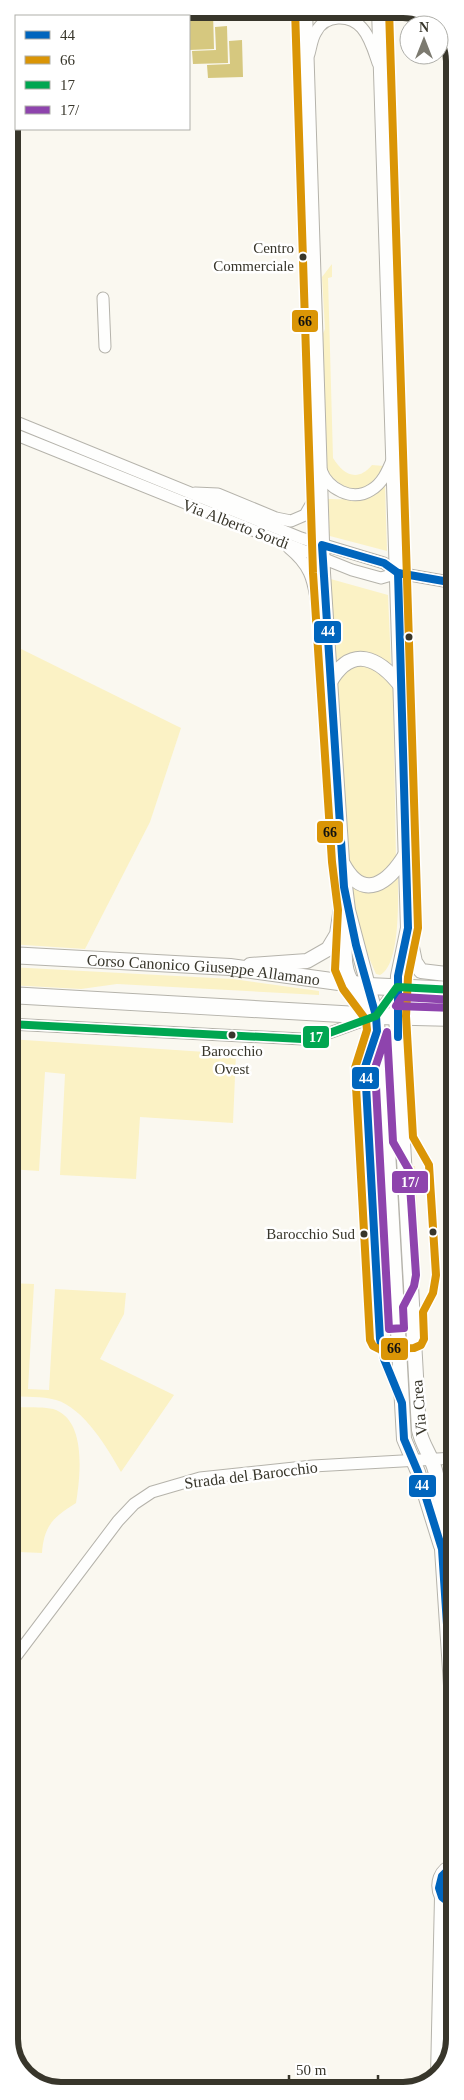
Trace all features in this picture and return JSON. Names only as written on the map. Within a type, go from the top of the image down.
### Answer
[{"type":"main road","name":"Corso Canonico Giuseppe Allamano","points":[[18,955],[230,967],[368,986],[446,990]]},
{"type":"main road","name":"Corso Canonico Giuseppe Allamano","points":[[18,996],[376,1016],[446,1018]]},
{"type":"street","name":"Via Crea","points":[[305,18],[322,551],[344,887],[348,910],[376,1016],[384,1078],[404,1440],[413,1460],[442,1549]]},
{"type":"street","name":"Via Crea","points":[[307,60],[316,31],[321,25],[334,18],[343,18],[350,19],[362,28],[368,36],[381,69]]},
{"type":"street","name":"Via Crea","points":[[379,18],[408,928],[397,987],[396,1016],[419,1430],[421,1441],[431,1459],[439,1488],[444,1529],[442,1549],[446,1610]]},
{"type":"street","points":[[104,298],[105,347]]},
{"type":"street","name":"Via Alberto Sordi","points":[[18,423],[190,493],[322,551]]},
{"type":"street","name":"Via Alberto Sordi","points":[[18,436],[284,544],[384,563],[398,572],[446,581]]},
{"type":"street","points":[[320,468],[324,479],[341,492],[363,494],[372,490],[380,482],[394,456]]},
{"type":"street","points":[[118,477],[123,466]]},
{"type":"street","name":"Via Alberto Sordi","points":[[190,493],[218,494],[276,518],[291,521],[305,515],[321,488]]},
{"type":"street","name":"Via Crea","points":[[284,544],[303,560],[310,570],[314,580],[317,613],[326,632]]},
{"type":"street","points":[[330,682],[335,673],[346,664],[367,660],[382,665],[401,686]]},
{"type":"street","points":[[342,861],[349,874],[354,878],[361,882],[374,884],[391,876],[406,854]]},
{"type":"street","points":[[230,967],[293,963],[316,957],[328,948],[337,934],[338,915],[344,887]]},
{"type":"street","name":"Via Crea","points":[[348,910],[345,970],[351,984],[376,1016]]},
{"type":"street","points":[[408,928],[418,968],[427,973],[446,974]]},
{"type":"street","points":[[376,1016],[397,987]]},
{"type":"street","name":"Corso Canonico Giuseppe Allamano","points":[[18,1024],[302,1039],[321,1036],[376,1016]]},
{"type":"street","name":"Strada del Barocchio","points":[[18,1653],[118,1521],[134,1504],[152,1492],[200,1478],[313,1466],[446,1458]]},
{"type":"street","points":[[438,2065],[442,1898],[439,1891],[441,1876],[446,1872]]},
{"type":"street","points":[[442,1898],[446,1901]]},
{"type":"street","points":[[440,2008],[446,1986]]},
{"type":"shaded area","points":[[190,18],[213,18],[214,49],[190,50]]},
{"type":"shaded area","points":[[227,26],[228,63],[193,64],[192,51],[216,50],[215,27]]},
{"type":"shaded area","points":[[242,40],[243,77],[208,78],[207,65],[230,64],[229,41]]},
{"type":"shaded area","points":[[332,264],[332,277],[328,278],[333,458],[346,472],[356,475],[366,471],[372,465],[384,466],[370,484],[355,489],[339,483],[323,467],[320,340],[325,329],[322,277]]},
{"type":"shaded area","points":[[385,484],[387,551],[326,535],[326,499],[358,499],[371,494]]},
{"type":"shaded area","points":[[327,578],[388,595],[391,665],[376,657],[362,656],[334,667]]},
{"type":"shaded area","points":[[18,647],[181,728],[150,822],[85,949],[18,945]]},
{"type":"shaded area","points":[[365,665],[374,668],[382,674],[393,690],[396,858],[381,878],[364,879],[347,863],[335,690],[342,676],[354,668]]},
{"type":"shaded area","points":[[398,875],[398,914],[395,945],[387,969],[380,975],[376,974],[363,939],[348,879],[353,883]]},
{"type":"shaded area","points":[[18,967],[233,979],[319,991],[319,995],[117,984],[81,989],[18,986]]},
{"type":"shaded area","points":[[18,1040],[236,1054],[233,1123],[140,1117],[136,1179],[60,1175],[65,1074],[45,1072],[39,1171],[18,1170]]},
{"type":"shaded area","points":[[410,1166],[415,1166],[421,1272],[416,1273]]},
{"type":"shaded area","points":[[377,1192],[383,1192],[387,1273],[382,1274]]},
{"type":"shaded area","points":[[388,1281],[390,1329],[385,1330],[382,1282]]},
{"type":"shaded area","points":[[18,1283],[34,1284],[28,1389],[49,1390],[55,1289],[126,1293],[124,1314],[100,1359],[174,1395],[121,1472],[94,1430],[76,1411],[66,1404],[45,1398],[18,1396]]},
{"type":"shaded area","points":[[18,1407],[52,1409],[66,1417],[73,1426],[77,1439],[80,1466],[76,1503],[61,1513],[51,1523],[45,1536],[42,1553],[19,1552],[19,1559]]},
{"type":"transit line","name":"66","points":[[295,18],[313,573],[332,862],[338,910],[335,970],[343,989],[366,1020],[367,1030],[355,1068],[370,1340],[373,1346],[379,1349],[414,1348],[421,1345],[424,1339],[423,1312],[433,1293],[436,1275],[429,1165],[413,1137],[406,1016],[408,977],[418,928],[389,18]]},
{"type":"transit line","name":"44","points":[[446,581],[398,573],[384,563],[322,545],[344,887],[356,945],[376,1016],[377,1031],[365,1067],[380,1339],[384,1359],[402,1403],[404,1439],[418,1472],[442,1549],[446,1610]]},
{"type":"transit line","name":"44","points":[[398,573],[408,928],[398,976],[398,1037]]},
{"type":"transit line","name":"17","points":[[18,1024],[302,1039],[321,1036],[376,1016],[397,987],[446,990]]},
{"type":"transit line","name":"17/","points":[[446,1000],[402,997],[396,1006],[446,1008]]},
{"type":"transit line","name":"17/","points":[[387,1032],[393,1142],[409,1170],[416,1275],[414,1286],[403,1307],[404,1328],[389,1329],[375,1068],[387,1032]]},
{"type":"transit line","name":"44","points":[[446,1872],[442,1876],[439,1888],[442,1897],[446,1900]]},
{"type":"place","name":"Centro Commerciale","points":[[303,257]]},
{"type":"place","name":"Barocchio Ovest","points":[[232,1035]]},
{"type":"place","name":"Barocchio Sud","points":[[364,1234]]}]
